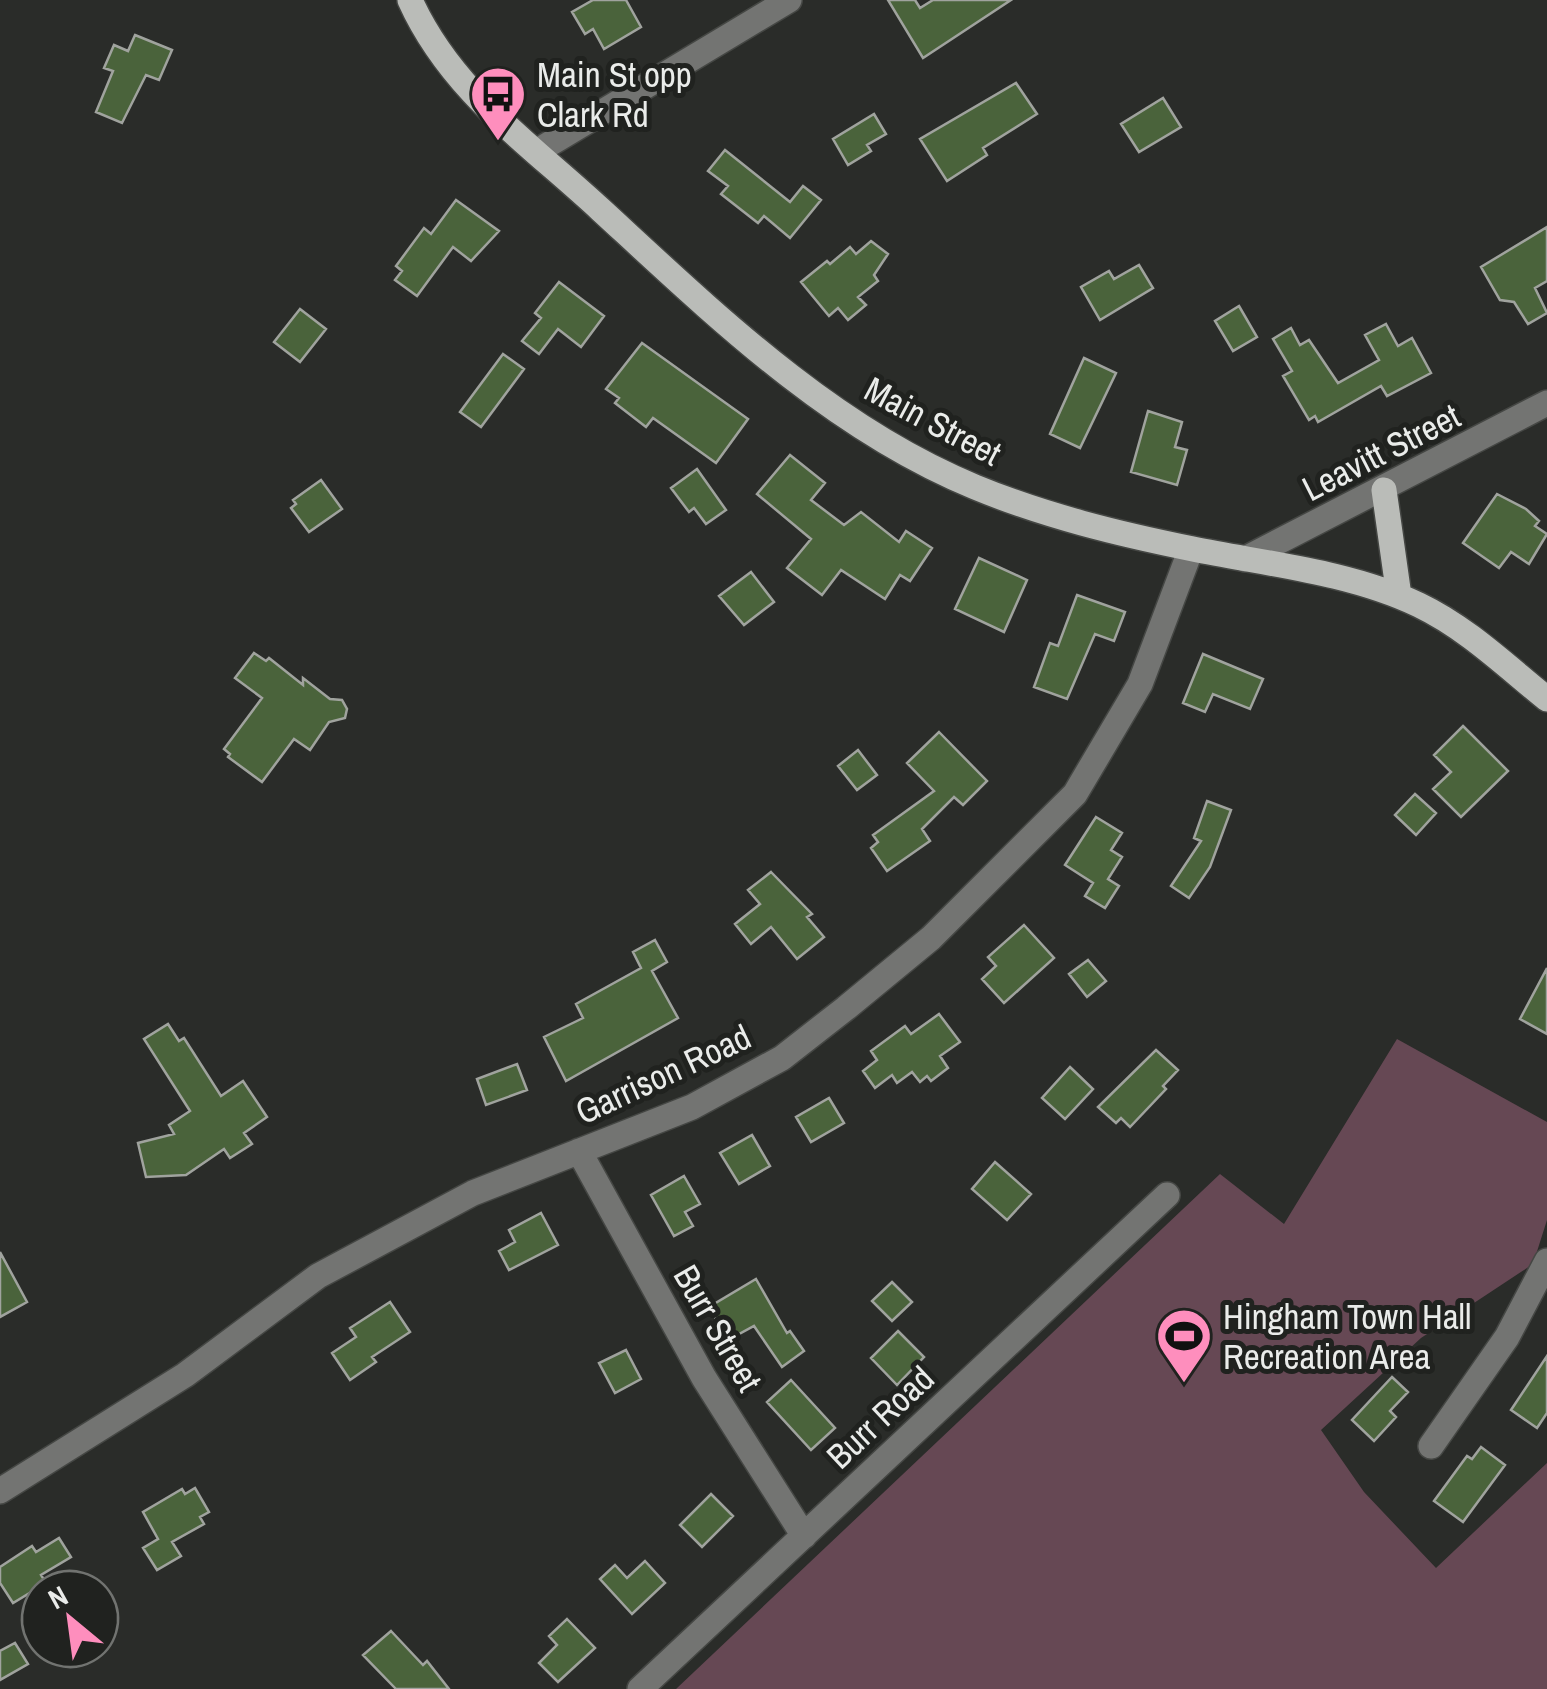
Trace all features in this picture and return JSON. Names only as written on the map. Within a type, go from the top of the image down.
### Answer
[{"type":"main road","name":"Main Street","points":[[410,0],[446,64],[490,114],[768,359],[924,464],[1030,507],[1398,596],[1458,628],[1547,699]]},
{"type":"main road","points":[[1384,490],[1398,596]]},
{"type":"street","points":[[536,152],[789,0]]},
{"type":"street","name":"Leavitt Street","points":[[1245,559],[1547,404]]},
{"type":"street","name":"Garrison Road","points":[[0,1491],[185,1375],[318,1276],[473,1192],[662,1122],[782,1058],[931,938],[1021,852],[1095,766],[1140,684],[1191,549]]},
{"type":"street","name":"Burr Street","points":[[579,1152],[704,1378],[804,1536]]},
{"type":"street","name":"Burr Road","points":[[640,1689],[1167,1195]]},
{"type":"street","points":[[1430,1446],[1507,1337],[1547,1262]]},
{"type":"shaded area","name":"Hingham Town Hall Recreation Area","points":[[1397,1039],[1547,1122],[1547,1220],[1533,1264],[1421,1338],[1321,1430],[1364,1492],[1436,1568],[1547,1463],[1547,1689],[676,1689],[1220,1174],[1284,1224]]},
{"type":"building","points":[[593,0],[626,0],[641,27],[604,49],[593,29],[585,34],[572,12]]},
{"type":"building","points":[[888,0],[915,0],[920,8],[933,0],[1011,0],[923,58]]},
{"type":"building","points":[[135,35],[172,50],[159,80],[146,75],[122,123],[96,112],[113,71],[104,68],[114,45],[128,51]]},
{"type":"building","points":[[1016,83],[1037,114],[983,148],[987,155],[947,181],[920,139]]},
{"type":"building","points":[[1163,98],[1181,127],[1139,152],[1121,124]]},
{"type":"building","points":[[874,114],[886,134],[867,145],[871,151],[848,165],[833,139]]},
{"type":"building","points":[[725,150],[790,202],[803,186],[821,200],[790,238],[764,216],[758,223],[721,194],[728,186],[708,171]]},
{"type":"building","points":[[456,200],[499,231],[471,261],[453,247],[417,296],[395,280],[402,271],[396,266],[424,228],[431,234]]},
{"type":"building","points":[[1547,227],[1547,281],[1535,288],[1547,313],[1528,324],[1514,302],[1500,300],[1481,267]]},
{"type":"building","points":[[871,241],[888,254],[874,275],[878,281],[858,297],[866,305],[848,320],[838,308],[829,316],[801,282],[850,247],[856,254]]},
{"type":"building","points":[[1139,265],[1153,288],[1100,320],[1081,287],[1109,271],[1114,279]]},
{"type":"building","points":[[559,282],[604,316],[581,347],[558,329],[539,354],[522,341],[541,318],[535,313]]},
{"type":"building","points":[[1239,306],[1257,337],[1233,351],[1215,321]]},
{"type":"building","points":[[300,309],[326,329],[300,362],[274,342]]},
{"type":"building","points":[[1386,324],[1398,346],[1412,338],[1431,373],[1387,396],[1381,386],[1318,422],[1315,416],[1309,420],[1283,376],[1292,371],[1273,339],[1291,328],[1300,345],[1309,340],[1338,383],[1379,360],[1365,335]]},
{"type":"building","points":[[642,343],[748,419],[716,463],[653,418],[646,427],[615,403],[619,398],[606,389]]},
{"type":"building","points":[[503,354],[524,369],[481,427],[460,412]]},
{"type":"building","points":[[1084,358],[1116,373],[1080,448],[1050,434]]},
{"type":"building","points":[[1148,411],[1182,422],[1175,447],[1187,450],[1177,485],[1131,472]]},
{"type":"building","points":[[790,455],[825,483],[811,500],[844,525],[861,512],[899,542],[906,531],[932,548],[910,581],[900,575],[885,599],[841,570],[822,595],[787,568],[811,539],[757,494]]},
{"type":"building","points":[[697,469],[726,510],[706,524],[694,508],[689,512],[671,488]]},
{"type":"building","points":[[321,480],[342,509],[309,532],[291,508],[296,504],[293,500]]},
{"type":"building","points":[[1497,494],[1526,509],[1539,521],[1535,526],[1547,534],[1529,564],[1511,552],[1499,568],[1463,543]]},
{"type":"building","points":[[979,558],[1027,580],[1004,632],[955,609]]},
{"type":"building","points":[[751,572],[774,602],[744,625],[719,596]]},
{"type":"building","points":[[1077,595],[1125,612],[1114,641],[1095,634],[1067,699],[1034,687],[1050,643],[1058,646]]},
{"type":"building","points":[[254,653],[266,661],[269,658],[303,685],[303,678],[330,699],[342,700],[347,709],[345,718],[329,722],[310,750],[294,739],[262,782],[228,757],[230,754],[224,749],[262,698],[235,678]]},
{"type":"building","points":[[1203,654],[1263,679],[1250,709],[1213,694],[1205,712],[1183,703]]},
{"type":"building","points":[[1463,726],[1508,771],[1461,817],[1433,789],[1451,772],[1434,755]]},
{"type":"building","points":[[939,732],[987,781],[963,805],[954,797],[922,829],[930,841],[887,871],[871,848],[878,842],[873,835],[934,791],[907,763]]},
{"type":"building","points":[[858,750],[877,775],[857,790],[838,766]]},
{"type":"building","points":[[1415,794],[1436,813],[1416,835],[1395,815]]},
{"type":"building","points":[[1207,801],[1231,810],[1210,867],[1189,898],[1171,886],[1201,841],[1194,838]]},
{"type":"building","points":[[1096,817],[1122,833],[1111,850],[1122,857],[1108,879],[1119,886],[1105,908],[1085,896],[1093,883],[1065,865]]},
{"type":"building","points":[[771,872],[812,914],[807,917],[824,937],[797,959],[771,927],[751,944],[735,924],[760,904],[748,890]]},
{"type":"building","points":[[1024,925],[1054,958],[1004,1003],[982,979],[996,966],[988,957]]},
{"type":"building","points":[[655,940],[667,962],[652,971],[678,1018],[566,1081],[544,1037],[583,1018],[576,1004],[641,968],[633,952]]},
{"type":"building","points":[[1088,960],[1106,981],[1087,997],[1069,974]]},
{"type":"building","points":[[1547,968],[1547,1034],[1520,1019]]},
{"type":"building","points":[[939,1014],[960,1042],[940,1056],[948,1068],[931,1081],[927,1076],[920,1082],[912,1072],[897,1083],[892,1075],[875,1088],[863,1071],[877,1060],[871,1051],[905,1026],[911,1034]]},
{"type":"building","points":[[168,1024],[179,1041],[184,1038],[221,1096],[243,1081],[267,1117],[244,1133],[252,1144],[230,1158],[224,1149],[186,1175],[146,1177],[138,1143],[174,1134],[169,1125],[190,1111],[144,1039]]},
{"type":"building","points":[[1156,1050],[1178,1070],[1163,1086],[1166,1089],[1130,1127],[1121,1118],[1116,1123],[1098,1107]]},
{"type":"building","points":[[517,1064],[527,1090],[486,1105],[477,1079]]},
{"type":"building","points":[[1070,1067],[1093,1089],[1065,1119],[1042,1098]]},
{"type":"building","points":[[829,1098],[844,1123],[811,1142],[796,1117]]},
{"type":"building","points":[[752,1135],[770,1166],[739,1184],[720,1153]]},
{"type":"building","points":[[995,1162],[1031,1194],[1007,1220],[972,1189]]},
{"type":"building","points":[[684,1176],[700,1204],[685,1212],[693,1226],[674,1236],[651,1195]]},
{"type":"building","points":[[541,1213],[558,1245],[509,1270],[499,1251],[515,1242],[509,1230]]},
{"type":"building","points":[[0,1252],[27,1302],[0,1317]]},
{"type":"building","points":[[756,1279],[787,1333],[790,1331],[804,1351],[782,1367],[754,1326],[728,1340],[709,1307]]},
{"type":"building","points":[[892,1282],[912,1302],[892,1321],[872,1301]]},
{"type":"building","points":[[390,1302],[410,1332],[372,1357],[376,1362],[350,1380],[332,1353],[356,1337],[350,1328]]},
{"type":"building","points":[[898,1331],[924,1357],[897,1385],[871,1358]]},
{"type":"building","points":[[626,1350],[641,1379],[615,1393],[599,1363]]},
{"type":"building","points":[[1547,1356],[1547,1413],[1537,1428],[1511,1410]]},
{"type":"building","points":[[1392,1377],[1408,1392],[1390,1411],[1396,1417],[1374,1441],[1352,1420]]},
{"type":"building","points":[[791,1380],[835,1428],[811,1450],[767,1402]]},
{"type":"building","points":[[1481,1447],[1505,1465],[1463,1522],[1434,1501],[1467,1456],[1472,1459]]},
{"type":"building","points":[[195,1488],[209,1512],[200,1517],[204,1524],[172,1542],[181,1556],[157,1570],[143,1548],[158,1539],[143,1512],[182,1489],[185,1494]]},
{"type":"building","points":[[711,1494],[733,1516],[702,1547],[680,1525]]},
{"type":"building","points":[[59,1538],[71,1557],[51,1569],[20,1569],[20,1599],[13,1603],[0,1583],[0,1567],[32,1546],[36,1552]]},
{"type":"building","points":[[645,1561],[665,1583],[632,1614],[600,1579],[615,1565],[627,1578]]},
{"type":"building","points":[[567,1619],[595,1648],[558,1682],[539,1663],[557,1645],[549,1636]]},
{"type":"building","points":[[391,1631],[423,1665],[427,1661],[449,1689],[396,1689],[363,1655]]},
{"type":"building","points":[[15,1643],[20,1651],[20,1669],[0,1680],[0,1651]]},
{"type":"place","name":"Main St opp Clark Rd","points":[[498,143]]},
{"type":"place","name":"Hingham Town Hall Recreation Area","points":[[1184,1385]]}]
